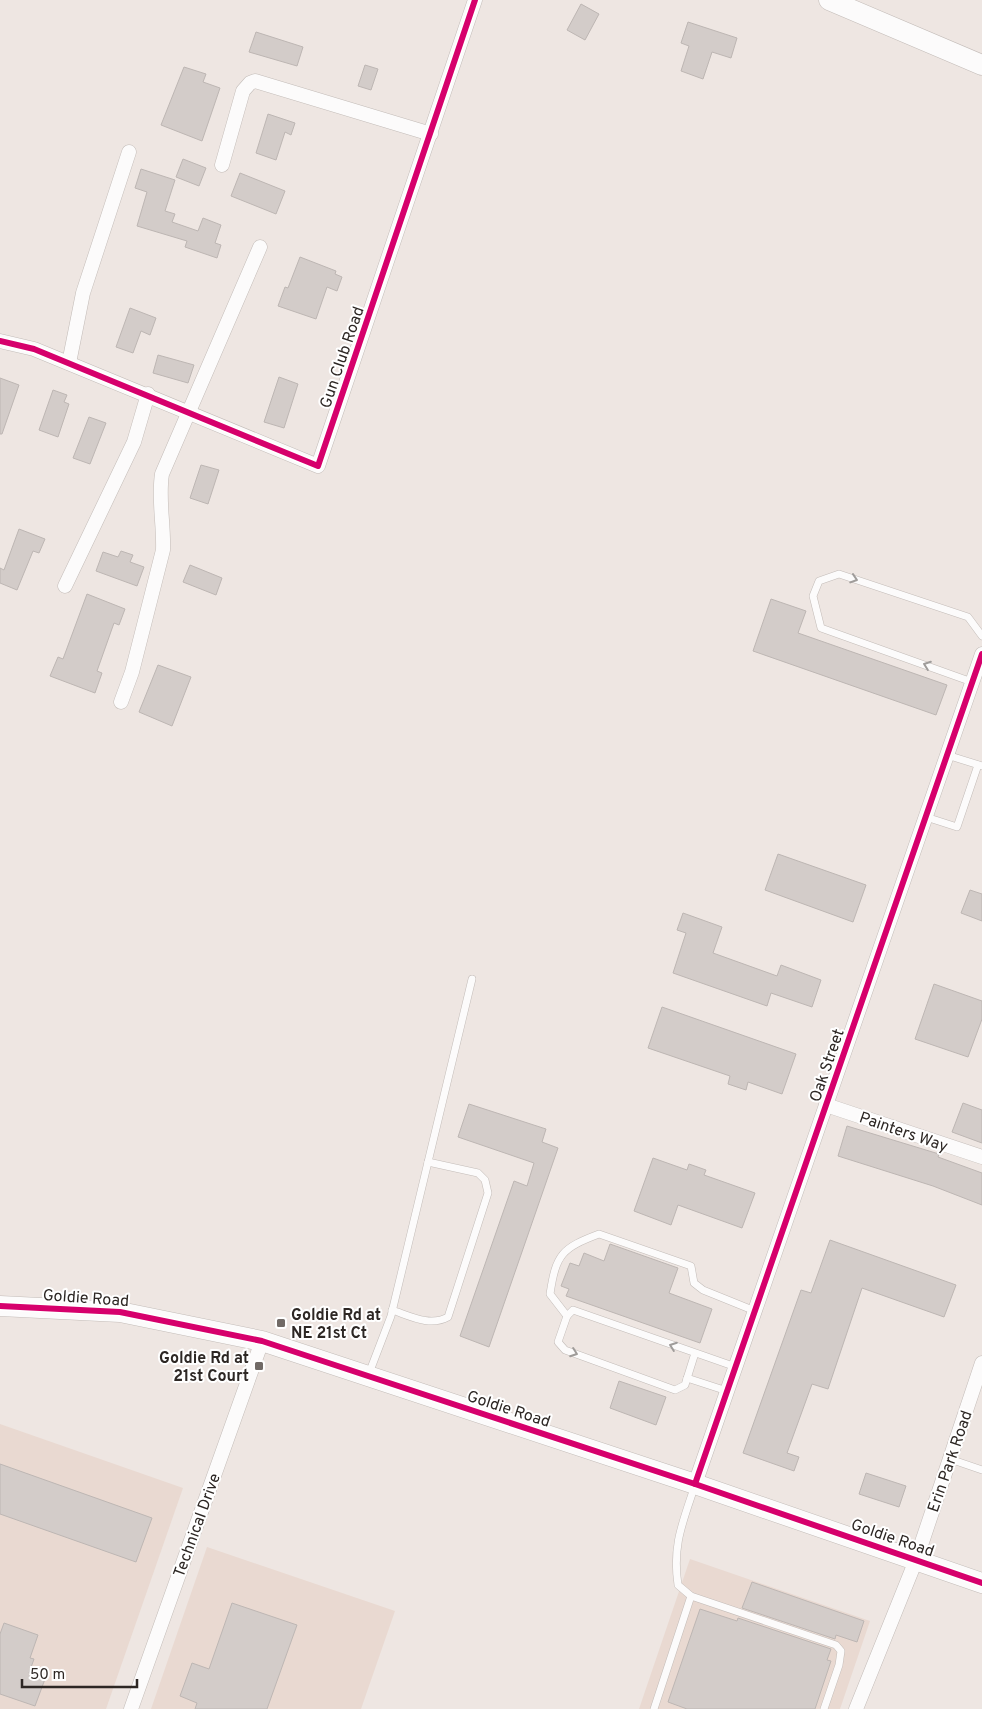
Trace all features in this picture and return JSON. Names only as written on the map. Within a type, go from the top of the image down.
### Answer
[{"type":"street","name":"Gun Club Road","points":[[0,341],[34,349],[148,394],[318,466],[476,0]]},
{"type":"street","points":[[829,0],[982,65]]},
{"type":"street","points":[[222,165],[243,91],[250,83],[255,81],[431,134]]},
{"type":"street","points":[[69,363],[82,293],[129,152]]},
{"type":"street","points":[[121,702],[134,664],[163,550],[164,530],[159,491],[162,474],[260,248]]},
{"type":"street","points":[[66,586],[134,442],[148,394]]},
{"type":"street","name":"Oak Street","points":[[695,1484],[982,654]]},
{"type":"street","name":"Painters Way","points":[[826,1105],[982,1157]]},
{"type":"street","name":"Goldie Road","points":[[8,1306],[120,1312],[262,1341],[695,1484],[982,1583]]},
{"type":"street","name":"Technical Drive","points":[[131,1709],[262,1341]]},
{"type":"street","name":"Erin Park Road","points":[[856,1709],[916,1560],[982,1363]]},
{"type":"lane","points":[[972,682],[821,628],[813,596],[819,581],[839,574],[968,617],[982,636]]},
{"type":"lane","points":[[926,817],[957,827],[980,766],[947,755]]},
{"type":"lane","points":[[368,1376],[392,1310],[472,978]]},
{"type":"lane","points":[[392,1310],[430,1322],[441,1321],[448,1316],[488,1193],[485,1180],[478,1173],[428,1162]]},
{"type":"lane","points":[[567,1316],[550,1294],[553,1273],[564,1251],[578,1242],[599,1234],[691,1266],[694,1283],[702,1290],[755,1311]]},
{"type":"lane","points":[[695,1354],[684,1385],[675,1390],[565,1350],[558,1342],[567,1316],[573,1310],[736,1367]]},
{"type":"lane","points":[[687,1378],[727,1391]]},
{"type":"lane","points":[[950,1459],[982,1470]]},
{"type":"lane","points":[[695,1484],[676,1544],[675,1563],[678,1585],[691,1596],[836,1645],[841,1651],[840,1665],[824,1709]]},
{"type":"lane","points":[[654,1709],[691,1596]]},
{"type":"shaded area","points":[[0,1424],[183,1488],[106,1709],[0,1709]]},
{"type":"shaded area","points":[[207,1547],[395,1611],[361,1709],[151,1709]]},
{"type":"shaded area","points":[[690,1559],[870,1621],[840,1709],[639,1709]]},
{"type":"building","points":[[581,4],[599,14],[585,40],[567,30]]},
{"type":"building","points":[[688,22],[737,38],[731,58],[712,52],[703,79],[681,71],[689,46],[681,43]]},
{"type":"building","points":[[256,32],[303,47],[297,66],[249,52]]},
{"type":"building","points":[[365,65],[378,69],[371,90],[358,86]]},
{"type":"building","points":[[184,67],[206,74],[203,82],[220,88],[202,141],[161,125]]},
{"type":"building","points":[[268,114],[295,123],[291,135],[285,132],[276,160],[256,153]]},
{"type":"building","points":[[183,159],[206,168],[199,186],[176,177]]},
{"type":"building","points":[[141,169],[175,180],[165,211],[175,214],[172,222],[198,231],[203,218],[221,225],[215,243],[221,245],[217,258],[185,247],[187,241],[137,226],[147,192],[135,188]]},
{"type":"building","points":[[240,173],[285,191],[276,214],[231,196]]},
{"type":"building","points":[[300,257],[336,271],[335,274],[342,277],[337,291],[327,287],[316,319],[278,306],[285,287],[288,288]]},
{"type":"building","points":[[130,308],[156,318],[150,335],[141,331],[133,353],[116,347]]},
{"type":"building","points":[[158,355],[194,365],[188,383],[153,373]]},
{"type":"building","points":[[279,377],[298,384],[284,428],[264,422]]},
{"type":"building","points":[[0,378],[19,385],[2,434],[0,434]]},
{"type":"building","points":[[53,390],[67,395],[64,402],[69,404],[58,437],[39,430]]},
{"type":"building","points":[[89,417],[106,423],[90,464],[73,458]]},
{"type":"building","points":[[201,465],[219,470],[208,504],[190,498]]},
{"type":"building","points":[[19,529],[45,539],[39,553],[33,551],[17,590],[0,583],[0,568],[4,570]]},
{"type":"building","points":[[121,551],[133,555],[130,562],[144,567],[137,586],[96,571],[103,552],[118,557]]},
{"type":"building","points":[[190,565],[222,578],[216,595],[183,582]]},
{"type":"building","points":[[87,594],[125,609],[119,625],[114,623],[97,671],[102,673],[95,693],[50,676],[58,657],[63,659]]},
{"type":"building","points":[[771,599],[806,611],[798,633],[947,685],[936,715],[753,651]]},
{"type":"building","points":[[158,665],[191,677],[172,726],[139,712]]},
{"type":"building","points":[[778,854],[866,885],[853,922],[765,890]]},
{"type":"building","points":[[970,890],[982,894],[982,921],[961,913]]},
{"type":"building","points":[[683,913],[722,927],[713,953],[777,976],[781,965],[821,980],[812,1007],[771,993],[767,1006],[673,973],[686,933],[677,930]]},
{"type":"building","points":[[934,984],[982,1001],[982,1019],[968,1057],[915,1039]]},
{"type":"building","points":[[662,1007],[796,1054],[782,1094],[748,1082],[746,1090],[728,1084],[730,1076],[648,1048]]},
{"type":"building","points":[[963,1103],[982,1110],[982,1143],[952,1132]]},
{"type":"building","points":[[469,1104],[546,1129],[542,1142],[558,1148],[489,1347],[460,1336],[514,1181],[527,1186],[534,1163],[458,1137]]},
{"type":"building","points":[[847,1126],[939,1154],[938,1157],[982,1173],[982,1205],[933,1186],[838,1156]]},
{"type":"building","points":[[653,1158],[687,1170],[689,1164],[706,1170],[704,1175],[755,1193],[742,1228],[678,1205],[671,1225],[634,1211]]},
{"type":"building","points":[[830,1240],[956,1285],[944,1317],[862,1288],[828,1389],[812,1384],[787,1453],[799,1457],[794,1471],[743,1453],[801,1290],[811,1293]]},
{"type":"building","points":[[610,1244],[678,1268],[669,1293],[712,1309],[700,1343],[566,1296],[569,1289],[561,1286],[570,1263],[579,1266],[584,1253],[604,1261]]},
{"type":"building","points":[[619,1381],[666,1397],[656,1425],[610,1408]]},
{"type":"building","points":[[0,1464],[152,1518],[136,1562],[0,1514]]},
{"type":"building","points":[[866,1473],[906,1486],[899,1507],[859,1494]]},
{"type":"building","points":[[752,1582],[864,1621],[857,1642],[836,1635],[835,1639],[742,1608]]},
{"type":"building","points":[[232,1603],[297,1625],[267,1709],[195,1709],[197,1703],[180,1696],[192,1663],[209,1669]]},
{"type":"building","points":[[700,1609],[737,1621],[738,1618],[831,1649],[827,1660],[831,1661],[815,1709],[687,1709],[668,1702]]},
{"type":"building","points":[[4,1623],[38,1635],[30,1658],[34,1659],[29,1673],[45,1679],[35,1706],[0,1694],[0,1634]]},
{"type":"cycle path","points":[[0,341],[34,349],[318,466],[475,0]]},
{"type":"cycle path","points":[[695,1484],[982,654]]},
{"type":"cycle path","points":[[0,1306],[120,1312],[262,1341],[695,1484],[982,1583]]},
{"type":"place","name":"Goldie Rd at NE 21st Ct","points":[[281,1323]]},
{"type":"place","name":"Goldie Rd at 21st Court","points":[[259,1366]]}]
